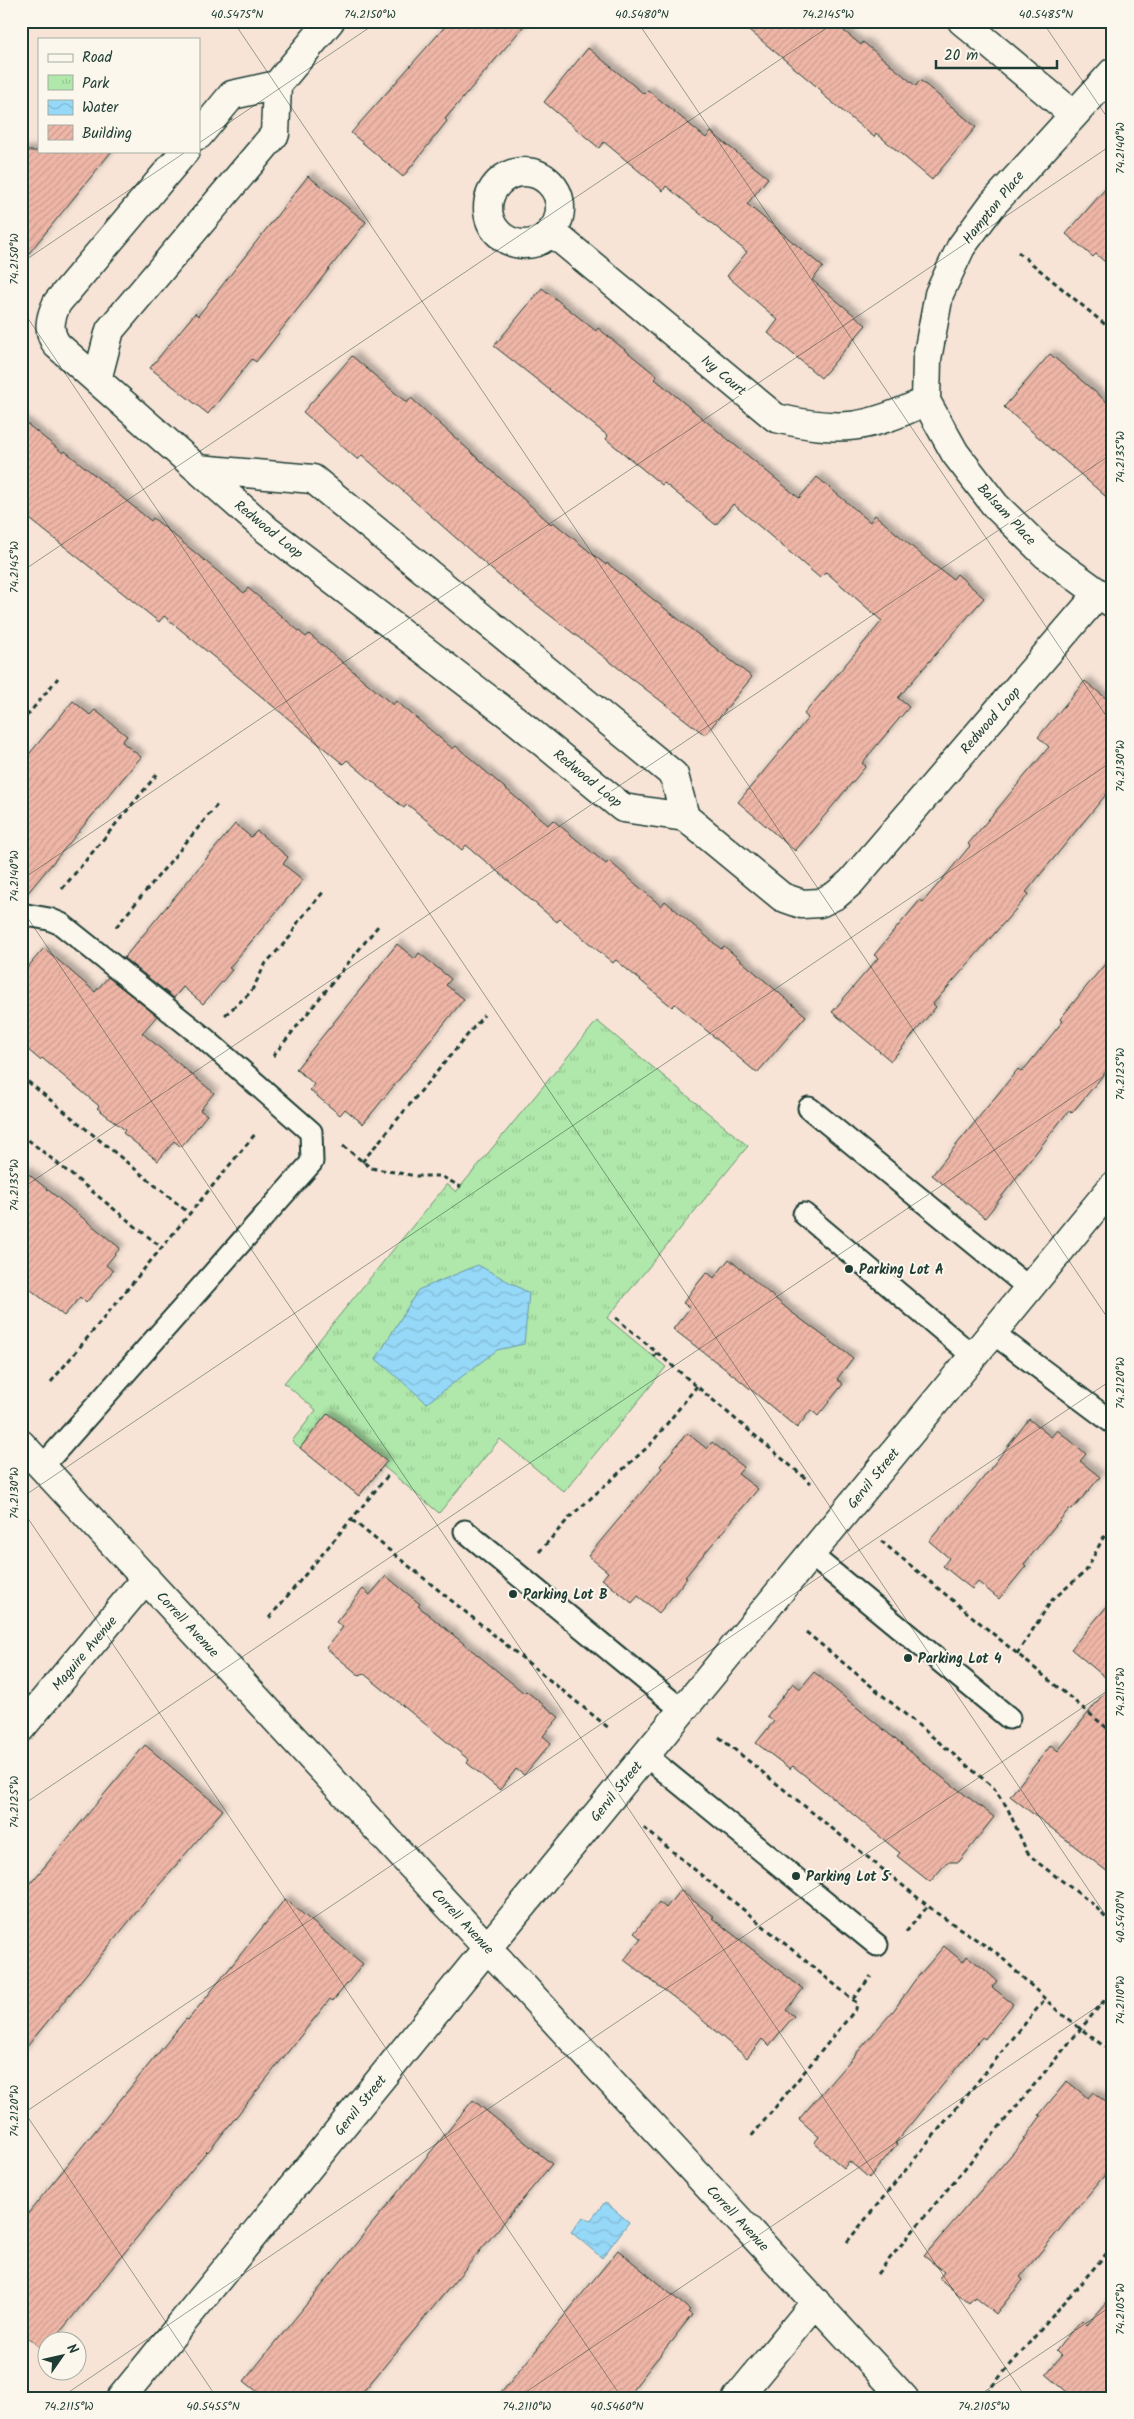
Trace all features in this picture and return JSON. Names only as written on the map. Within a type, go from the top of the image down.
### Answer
[{"type":"street","points":[[97,380],[110,330],[275,134],[277,86],[330,21]]},
{"type":"street","points":[[962,21],[1074,115]]},
{"type":"street","name":"Hampton Place","points":[[926,400],[927,359],[939,294],[961,247],[992,206],[1113,72]]},
{"type":"street","points":[[200,134],[232,95],[277,86]]},
{"type":"street","name":"Redwood Loop","points":[[184,152],[57,303],[50,317],[52,338],[57,345],[267,530],[517,721],[623,808],[685,817],[782,897],[802,904],[820,904],[836,895],[851,882],[1106,598]]},
{"type":"street","name":"Ivy Court","points":[[552,232],[776,418],[812,426],[856,427],[890,418],[926,400]]},
{"type":"street","name":"Balsam Place","points":[[926,400],[956,453],[995,505],[1046,555],[1106,598]]},
{"type":"street","points":[[198,468],[313,478],[674,775],[685,817]]},
{"type":"street","name":"Gervil Street","points":[[121,2398],[645,1755],[1113,1186]]},
{"type":"street","name":"Correll Avenue","points":[[21,1444],[904,2398]]},
{"type":"street","name":"Maguire Avenue","points":[[21,1728],[146,1578]]},
{"type":"street","points":[[737,2398],[816,2302]]},
{"type":"lane","points":[[21,914],[49,919],[61,924],[204,1038],[311,1132],[312,1162],[42,1467]]},
{"type":"lane","points":[[809,1108],[1029,1288]]},
{"type":"lane","points":[[804,1214],[973,1356]]},
{"type":"lane","points":[[993,1333],[1113,1423]]},
{"type":"lane","points":[[465,1531],[682,1710]]},
{"type":"lane","points":[[810,1554],[1009,1718]]},
{"type":"lane","points":[[645,1755],[877,1945]]},
{"type":"path","points":[[1018,252],[1113,331]]},
{"type":"path","points":[[21,723],[58,678]]},
{"type":"path","points":[[56,896],[158,772]]},
{"type":"path","points":[[114,930],[217,805]]},
{"type":"path","points":[[221,1018],[251,992],[266,963],[290,937],[298,922],[325,890]]},
{"type":"path","points":[[270,1059],[378,926]]},
{"type":"path","points":[[362,1162],[484,1015]]},
{"type":"path","points":[[21,1076],[189,1213]]},
{"type":"path","points":[[51,1382],[256,1133]]},
{"type":"path","points":[[21,1134],[162,1248]]},
{"type":"path","points":[[341,1144],[362,1162],[382,1172],[416,1176],[441,1176],[461,1187]]},
{"type":"path","points":[[616,1318],[811,1483]]},
{"type":"path","points":[[654,1357],[657,1353]]},
{"type":"path","points":[[537,1556],[571,1516],[650,1446],[697,1386]]},
{"type":"path","points":[[269,1618],[390,1473]]},
{"type":"path","points":[[352,1520],[610,1729]]},
{"type":"path","points":[[1017,1654],[1052,1600],[1086,1571],[1103,1538],[1113,1528]]},
{"type":"path","points":[[881,1541],[1113,1733]]},
{"type":"path","points":[[806,1632],[993,1787],[1001,1796],[1027,1852],[1094,1905],[1113,1926]]},
{"type":"path","points":[[719,1737],[938,1914],[998,1954],[1080,2030],[1113,2053]]},
{"type":"path","points":[[644,1828],[857,2003],[856,2009],[750,2138]]},
{"type":"path","points":[[877,2274],[1113,1990]]},
{"type":"path","points":[[847,2242],[1045,1999]]},
{"type":"path","points":[[986,2393],[1113,2246]]},
{"type":"green space","points":[[597,1021],[748,1146],[607,1318],[666,1367],[564,1492],[500,1439],[439,1513],[383,1466],[359,1496],[292,1441],[316,1410],[284,1383],[447,1184],[456,1192]]},
{"type":"water","points":[[478,1265],[529,1293],[524,1344],[497,1350],[427,1403],[376,1359],[418,1290]]},
{"type":"water","points":[[605,2202],[629,2222],[602,2258],[571,2232],[583,2217],[590,2221]]},
{"type":"building","points":[[450,21],[528,21],[445,119],[447,121],[403,177],[351,133]]},
{"type":"building","points":[[738,21],[832,21],[861,45],[863,42],[916,86],[920,80],[976,127],[932,180],[876,133],[874,137],[847,115],[821,93],[822,91]]},
{"type":"building","points":[[588,48],[644,94],[648,90],[706,138],[711,132],[768,178],[747,204],[823,267],[812,280],[866,325],[821,378],[768,333],[778,320],[727,276],[747,252],[666,186],[663,191],[604,142],[599,148],[544,102]]},
{"type":"building","points":[[21,151],[111,152],[21,263]]},
{"type":"building","points":[[308,176],[366,222],[256,362],[252,359],[208,414],[150,368],[195,313],[198,316]]},
{"type":"building","points":[[1113,180],[1113,269],[1096,254],[1093,257],[1066,234]]},
{"type":"building","points":[[542,288],[596,331],[598,328],[657,376],[655,379],[799,498],[817,477],[870,522],[875,515],[931,563],[953,579],[957,574],[984,598],[898,698],[909,707],[862,763],[866,766],[795,851],[738,802],[808,718],[804,714],[882,621],[826,572],[820,578],[733,504],[716,525],[664,483],[662,485],[606,439],[608,436],[494,346]]},
{"type":"building","points":[[1050,354],[1113,407],[1113,503],[1004,407]]},
{"type":"building","points":[[352,356],[407,403],[411,398],[551,524],[553,522],[606,565],[607,563],[752,677],[705,735],[499,576],[362,455],[358,460],[303,412]]},
{"type":"building","points":[[21,419],[63,453],[65,451],[151,521],[153,518],[244,593],[248,588],[306,637],[309,634],[393,705],[396,701],[453,749],[456,746],[548,825],[553,820],[606,864],[609,861],[661,906],[665,901],[721,949],[724,946],[806,1016],[757,1073],[675,1004],[672,1007],[616,960],[613,963],[560,919],[557,922],[466,845],[462,850],[407,804],[404,808],[347,760],[343,764],[164,616],[159,622],[21,512]]},
{"type":"building","points":[[1085,681],[1113,704],[1113,786],[1026,892],[1029,894],[933,1004],[936,1007],[891,1061],[832,1012],[878,958],[874,955],[920,900],[923,902],[945,876],[970,846],[968,844],[1049,747],[1038,737]]},
{"type":"building","points":[[73,701],[90,715],[95,710],[127,736],[122,742],[141,757],[21,901],[21,764]]},
{"type":"building","points":[[235,824],[251,837],[257,831],[288,857],[283,864],[303,880],[229,968],[232,970],[203,1004],[183,987],[174,998],[124,958]]},
{"type":"building","points":[[397,944],[415,959],[419,953],[451,979],[446,985],[464,999],[363,1124],[345,1109],[340,1115],[324,1102],[310,1090],[314,1084],[296,1069]]},
{"type":"building","points":[[44,948],[95,992],[108,977],[157,1016],[142,1033],[214,1093],[200,1110],[207,1115],[181,1147],[174,1141],[158,1161],[123,1133],[125,1130],[97,1108],[99,1106],[42,1058],[40,1060],[21,1044],[21,975]]},
{"type":"building","points":[[1113,954],[1113,1063],[1072,1113],[1069,1110],[985,1218],[932,1175],[1018,1069],[1022,1072],[1063,1021],[1060,1019]]},
{"type":"building","points":[[21,1168],[120,1248],[106,1265],[113,1271],[86,1303],[80,1297],[64,1316],[21,1282]]},
{"type":"building","points":[[729,1259],[790,1311],[853,1358],[837,1379],[843,1384],[818,1416],[811,1410],[797,1428],[737,1378],[673,1329],[690,1308],[683,1303],[694,1288],[707,1272],[714,1278]]},
{"type":"building","points":[[328,1413],[387,1461],[359,1496],[300,1448]]},
{"type":"building","points":[[1029,1419],[1051,1437],[1057,1430],[1071,1441],[1086,1454],[1080,1461],[1100,1477],[1072,1510],[1069,1509],[1024,1564],[1026,1566],[999,1599],[978,1582],[972,1589],[943,1566],[949,1558],[929,1541],[980,1482]]},
{"type":"building","points":[[687,1433],[707,1449],[712,1442],[744,1467],[738,1474],[758,1489],[685,1577],[687,1578],[659,1613],[638,1596],[632,1603],[602,1579],[608,1572],[588,1556],[662,1468],[660,1466]]},
{"type":"building","points":[[386,1576],[420,1604],[418,1606],[524,1693],[526,1691],[559,1717],[543,1736],[551,1743],[524,1775],[516,1769],[500,1790],[467,1763],[469,1760],[363,1673],[360,1676],[326,1648],[343,1627],[336,1622],[363,1589],[370,1595]]},
{"type":"building","points":[[1113,1599],[1113,1876],[1010,1796],[1051,1745],[1058,1751],[1112,1683],[1071,1649]]},
{"type":"building","points":[[814,1672],[930,1768],[994,1817],[959,1862],[947,1862],[930,1882],[897,1856],[900,1853],[793,1766],[790,1769],[756,1743],[774,1721],[767,1716],[793,1683],[800,1689]]},
{"type":"building","points":[[145,1745],[223,1810],[148,1898],[21,2054],[21,1895]]},
{"type":"building","points":[[680,1890],[714,1917],[712,1918],[803,1989],[786,2010],[794,2016],[769,2046],[762,2039],[747,2058],[688,2008],[624,1960],[641,1939],[634,1933],[659,1902],[666,1908]]},
{"type":"building","points":[[285,1899],[363,1964],[333,2001],[330,1999],[208,2152],[60,2332],[38,2332],[38,2346],[21,2332],[21,2222],[186,2019],[188,2020]]},
{"type":"building","points":[[944,1946],[963,1962],[967,1956],[984,1969],[997,1981],[992,1987],[1013,2004],[985,2039],[982,2037],[895,2143],[897,2144],[869,2178],[849,2161],[844,2168],[814,2143],[819,2137],[799,2119],[894,2010],[915,1980]]},
{"type":"building","points":[[1067,2081],[1088,2098],[1093,2092],[1113,2108],[1113,2165],[1020,2277],[1023,2280],[996,2314],[975,2297],[969,2303],[954,2291],[939,2278],[944,2272],[924,2256],[1019,2146],[1041,2116],[1039,2115]]},
{"type":"building","points":[[473,2100],[552,2164],[358,2398],[265,2398],[244,2381]]},
{"type":"building","points":[[618,2250],[690,2310],[688,2312],[692,2315],[626,2398],[497,2398]]},
{"type":"building","points":[[1113,2295],[1113,2398],[1074,2398],[1046,2374],[1061,2356],[1056,2351],[1070,2333],[1082,2320],[1087,2325]]},
{"type":"place","name":"Parking Lot A","points":[[849,1269]]},
{"type":"place","name":"Parking Lot B","points":[[513,1594]]},
{"type":"place","name":"Parking Lot 4","points":[[908,1658]]},
{"type":"place","name":"Parking Lot 5","points":[[796,1876]]}]
